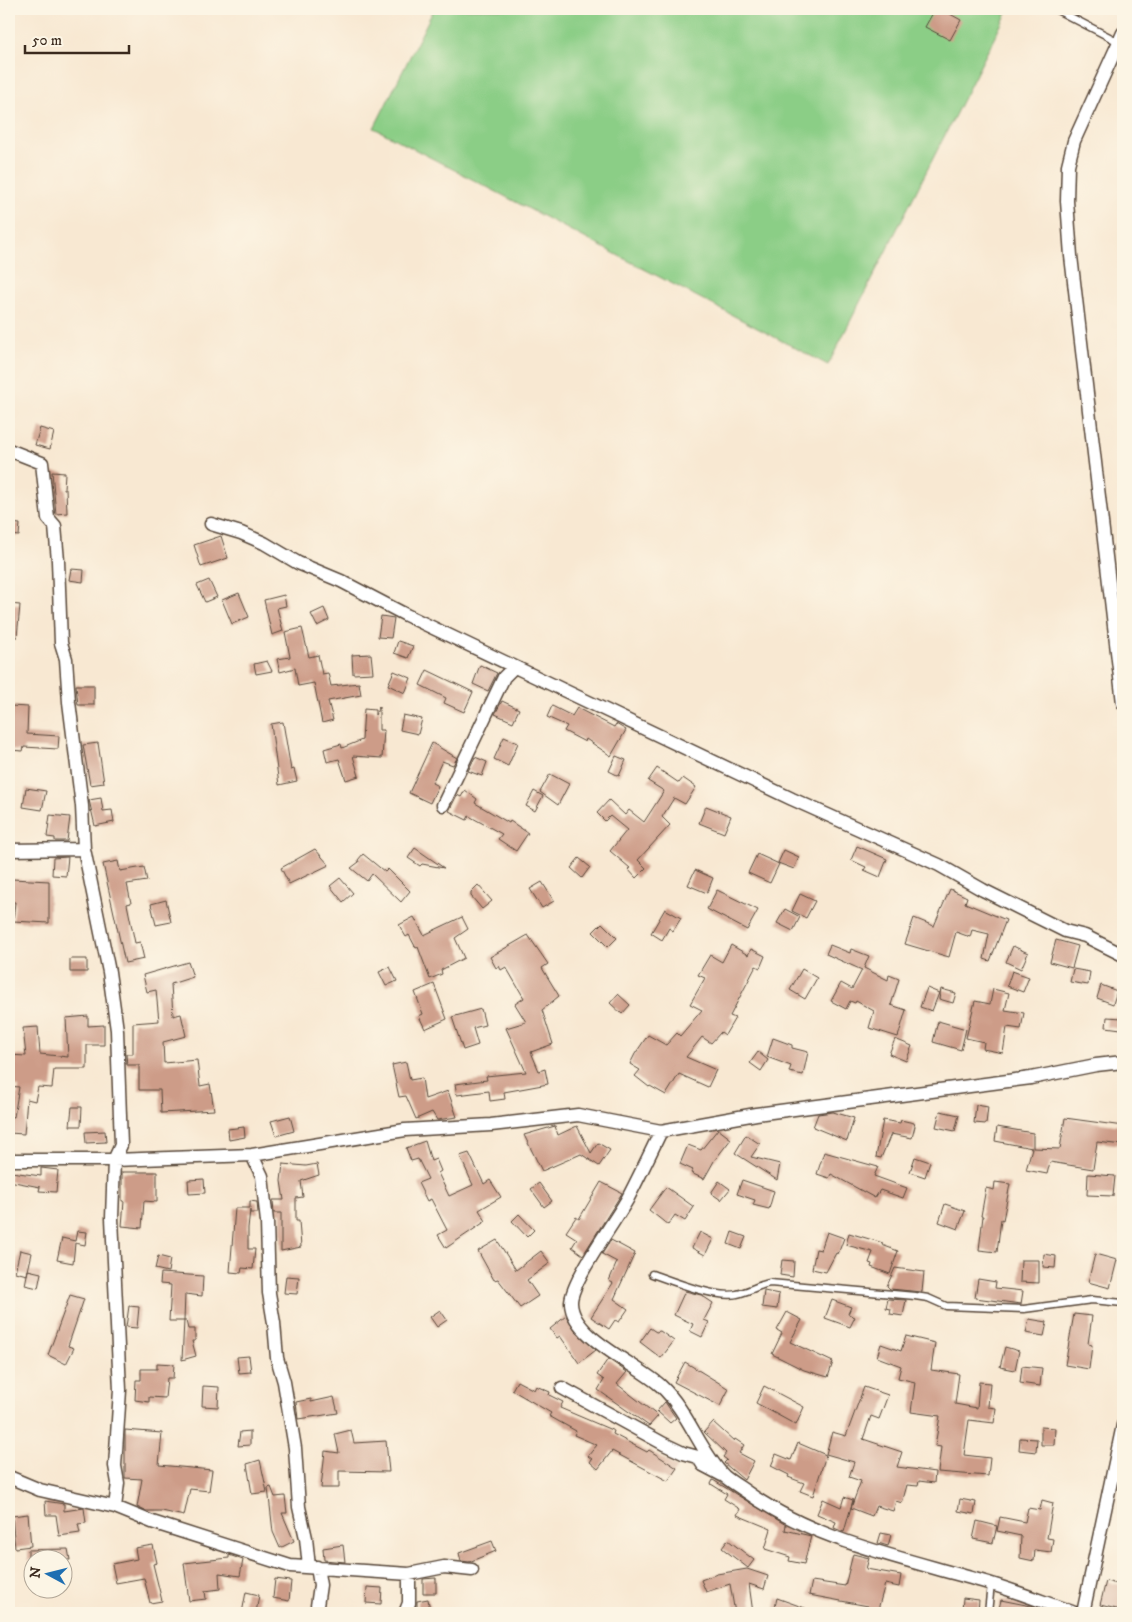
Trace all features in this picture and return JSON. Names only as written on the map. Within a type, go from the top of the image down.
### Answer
[{"type":"street","points":[[1121,37],[1074,141],[1068,165],[1067,201],[1071,256],[1123,703]]},
{"type":"street","points":[[9,450],[42,463],[48,518],[55,526],[61,643],[66,659],[69,702],[82,806],[84,849],[109,972],[117,1030],[121,1145],[114,1160],[112,1218],[120,1390],[115,1466],[118,1483],[115,1507]]},
{"type":"street","points":[[211,524],[241,533],[264,543],[298,562],[341,581],[406,615],[514,667],[792,799],[939,865],[983,890],[1065,931],[1085,936],[1123,955]]},
{"type":"street","points":[[444,805],[504,677],[514,667]]},
{"type":"street","points":[[9,850],[84,849]]},
{"type":"street","points":[[9,1160],[114,1160],[252,1155],[406,1130],[492,1125],[578,1115],[661,1131],[756,1114],[1031,1078],[1096,1065],[1123,1062]]},
{"type":"street","points":[[661,1131],[627,1199],[604,1240],[587,1264],[571,1297],[571,1306],[576,1320],[609,1351],[661,1385],[724,1476]]},
{"type":"street","points":[[252,1155],[262,1176],[267,1222],[269,1293],[277,1358],[284,1382],[295,1448],[299,1507],[313,1567],[320,1586],[316,1613]]},
{"type":"street","points":[[562,1388],[683,1454],[698,1457],[703,1465],[724,1476],[766,1506],[794,1521],[844,1541],[992,1584],[1074,1613]]},
{"type":"street","points":[[1083,1613],[1123,1425]]},
{"type":"street","points":[[9,1477],[40,1490],[115,1507],[152,1522],[290,1566],[409,1574],[444,1568],[472,1570]]},
{"type":"street","points":[[405,1613],[409,1603],[409,1574]]},
{"type":"lane","points":[[1055,9],[1121,37]]},
{"type":"lane","points":[[652,1274],[703,1290],[735,1295],[759,1285],[770,1283],[915,1296],[928,1298],[946,1306],[1024,1309],[1092,1300],[1123,1303]]},
{"type":"lane","points":[[988,1613],[992,1584]]},
{"type":"green space","points":[[434,9],[1009,9],[828,365],[374,128]]},
{"type":"building","points":[[935,9],[941,9],[961,20],[950,40],[925,27]]},
{"type":"building","points":[[40,428],[54,432],[50,449],[35,445]]},
{"type":"building","points":[[52,472],[65,473],[64,489],[66,489],[67,513],[56,514]]},
{"type":"building","points":[[9,523],[20,524],[19,536],[9,535]]},
{"type":"building","points":[[221,536],[228,558],[201,567],[194,545]]},
{"type":"building","points":[[71,569],[84,570],[83,582],[69,580]]},
{"type":"building","points":[[209,580],[217,597],[205,602],[197,585]]},
{"type":"building","points":[[239,593],[249,617],[232,624],[222,600]]},
{"type":"building","points":[[284,595],[286,606],[277,608],[283,631],[272,635],[264,600]]},
{"type":"building","points":[[9,604],[20,605],[17,637],[9,637]]},
{"type":"building","points":[[324,608],[329,620],[317,626],[311,614]]},
{"type":"building","points":[[381,616],[394,618],[391,638],[378,637]]},
{"type":"building","points":[[302,628],[309,657],[318,655],[322,674],[328,673],[331,686],[359,683],[361,695],[328,701],[333,720],[322,723],[314,683],[298,686],[295,668],[280,672],[277,659],[290,657],[285,632]]},
{"type":"building","points":[[398,641],[413,646],[408,658],[394,653]]},
{"type":"building","points":[[371,654],[373,673],[353,674],[352,655]]},
{"type":"building","points":[[267,661],[272,671],[256,674],[254,664]]},
{"type":"building","points":[[480,665],[497,673],[488,691],[473,684]]},
{"type":"building","points":[[427,670],[473,692],[464,712],[444,703],[446,698],[420,685]]},
{"type":"building","points":[[394,671],[411,678],[405,693],[388,685]]},
{"type":"building","points":[[76,685],[94,685],[94,705],[78,705]]},
{"type":"building","points":[[502,701],[519,709],[513,722],[495,714]]},
{"type":"building","points":[[10,706],[28,707],[27,734],[59,736],[58,749],[24,747],[23,751],[9,750]]},
{"type":"building","points":[[552,706],[572,716],[577,708],[614,727],[616,724],[626,730],[611,756],[586,739],[585,742],[564,731],[567,726],[547,717]]},
{"type":"building","points":[[379,707],[379,730],[384,730],[382,758],[353,756],[359,776],[346,780],[339,759],[327,762],[324,749],[341,744],[342,748],[362,740],[364,709],[375,710],[375,715]]},
{"type":"building","points":[[403,715],[422,719],[418,734],[400,730]]},
{"type":"building","points":[[283,722],[291,770],[294,769],[297,781],[279,785],[271,724]]},
{"type":"building","points":[[504,737],[518,743],[508,766],[494,759]]},
{"type":"building","points":[[98,743],[104,783],[90,785],[83,745]]},
{"type":"building","points":[[432,743],[457,758],[453,765],[442,761],[432,783],[438,786],[430,803],[409,793]]},
{"type":"building","points":[[616,756],[626,760],[619,776],[609,771]]},
{"type":"building","points":[[475,757],[487,762],[482,776],[468,771]]},
{"type":"building","points":[[657,768],[679,783],[683,778],[696,787],[685,804],[674,798],[662,817],[670,825],[638,860],[646,868],[636,878],[628,869],[630,868],[610,851],[627,830],[610,816],[605,821],[597,813],[609,800],[625,815],[629,810],[644,822],[664,791],[648,781]]},
{"type":"building","points":[[550,774],[569,784],[558,805],[540,792]]},
{"type":"building","points":[[26,788],[46,791],[42,810],[23,807]]},
{"type":"building","points":[[465,790],[477,799],[475,803],[509,823],[510,821],[528,833],[516,851],[498,839],[502,834],[469,816],[467,820],[449,811],[457,795],[461,797]]},
{"type":"building","points":[[534,791],[543,796],[535,811],[526,806]]},
{"type":"building","points":[[101,798],[103,811],[112,810],[114,822],[95,826],[89,800]]},
{"type":"building","points":[[706,806],[731,816],[724,833],[699,823]]},
{"type":"building","points":[[50,815],[70,817],[67,841],[55,841],[55,838],[47,837]]},
{"type":"building","points":[[857,846],[887,859],[880,877],[864,870],[866,867],[851,860]]},
{"type":"building","points":[[415,848],[444,868],[422,864],[420,866],[408,858]]},
{"type":"building","points":[[315,849],[329,865],[289,884],[281,868]]},
{"type":"building","points":[[784,850],[799,857],[794,869],[778,863]]},
{"type":"building","points":[[363,854],[385,872],[388,869],[410,891],[401,902],[372,874],[367,881],[351,868],[359,862],[358,860]]},
{"type":"building","points":[[757,854],[779,864],[770,883],[748,873]]},
{"type":"building","points":[[68,857],[66,876],[52,875],[53,858]]},
{"type":"building","points":[[579,858],[590,867],[582,878],[571,868]]},
{"type":"building","points":[[118,861],[120,871],[144,867],[147,881],[127,884],[131,903],[127,904],[135,943],[140,942],[144,959],[125,963],[103,864]]},
{"type":"building","points":[[695,870],[713,878],[707,893],[688,885]]},
{"type":"building","points":[[340,878],[353,893],[343,902],[330,886]]},
{"type":"building","points":[[12,879],[49,881],[49,923],[13,921],[15,902],[10,902]]},
{"type":"building","points":[[542,882],[554,901],[542,908],[530,889]]},
{"type":"building","points":[[478,885],[492,901],[482,909],[471,896],[471,892]]},
{"type":"building","points":[[950,889],[967,897],[965,903],[1006,920],[990,961],[984,959],[989,934],[972,930],[970,937],[956,932],[949,957],[905,944],[914,918],[934,926]]},
{"type":"building","points":[[717,890],[758,910],[747,930],[707,909]]},
{"type":"building","points":[[800,894],[815,901],[806,918],[792,911]]},
{"type":"building","points":[[166,900],[171,922],[156,925],[151,904]]},
{"type":"building","points":[[665,909],[681,918],[673,931],[669,928],[662,940],[651,933]]},
{"type":"building","points":[[785,909],[800,917],[793,931],[777,923]]},
{"type":"building","points":[[414,917],[424,935],[462,917],[468,929],[455,938],[464,958],[441,970],[442,974],[430,979],[418,947],[416,948],[409,935],[406,937],[399,925]]},
{"type":"building","points":[[602,923],[617,938],[608,947],[593,932]]},
{"type":"building","points":[[528,935],[548,964],[542,968],[559,996],[542,1010],[553,1044],[531,1052],[539,1071],[545,1069],[548,1084],[504,1092],[505,1099],[490,1101],[489,1091],[457,1095],[455,1084],[487,1080],[486,1076],[526,1072],[506,1028],[526,1022],[515,1004],[524,998],[506,967],[501,970],[499,966],[496,968],[490,957]]},
{"type":"building","points":[[1056,940],[1078,946],[1072,968],[1050,962]]},
{"type":"building","points":[[731,945],[748,955],[751,949],[765,956],[760,968],[756,966],[730,1016],[735,1018],[725,1035],[721,1032],[711,1043],[702,1037],[686,1057],[716,1070],[708,1087],[679,1074],[666,1095],[649,1087],[635,1076],[640,1070],[630,1064],[635,1054],[648,1035],[666,1045],[677,1033],[680,1036],[702,1010],[690,1004],[705,978],[698,975],[710,955],[722,962]]},
{"type":"building","points":[[830,945],[850,953],[851,949],[869,956],[864,968],[888,980],[889,975],[899,979],[891,1005],[906,1010],[898,1037],[869,1028],[874,1011],[856,1001],[855,1003],[850,1001],[846,1009],[831,1001],[841,983],[852,989],[862,970],[826,954]]},
{"type":"building","points":[[1013,946],[1028,953],[1021,969],[1006,962]]},
{"type":"building","points":[[70,959],[87,959],[87,972],[70,972]]},
{"type":"building","points":[[188,962],[193,977],[171,984],[173,1016],[181,1014],[186,1036],[163,1042],[164,1063],[197,1060],[200,1086],[210,1084],[214,1110],[161,1113],[160,1090],[139,1090],[139,1065],[127,1065],[126,1054],[133,1054],[133,1023],[159,1021],[156,990],[147,992],[143,975]]},
{"type":"building","points":[[390,967],[397,981],[386,986],[379,972]]},
{"type":"building","points":[[802,969],[817,978],[805,999],[790,990]]},
{"type":"building","points":[[1073,969],[1090,972],[1088,985],[1070,982]]},
{"type":"building","points":[[1012,971],[1029,977],[1023,992],[1007,986]]},
{"type":"building","points":[[434,984],[447,1019],[425,1029],[419,1016],[423,1014],[415,992]]},
{"type":"building","points":[[1101,985],[1117,991],[1113,1004],[1097,998]]},
{"type":"building","points":[[927,988],[939,993],[932,1011],[920,1007]]},
{"type":"building","points":[[941,989],[956,993],[953,1003],[939,999]]},
{"type":"building","points":[[993,989],[1009,993],[1005,1010],[1024,1013],[1021,1029],[1007,1027],[1003,1053],[983,1049],[984,1042],[966,1038],[975,1001],[990,1004]]},
{"type":"building","points":[[618,994],[630,1005],[622,1014],[610,1003]]},
{"type":"building","points":[[481,1009],[485,1025],[473,1028],[478,1045],[463,1050],[452,1017]]},
{"type":"building","points":[[88,1016],[88,1026],[104,1025],[104,1045],[87,1045],[87,1069],[54,1069],[52,1088],[38,1087],[35,1101],[27,1099],[24,1134],[9,1133],[9,1116],[14,1117],[19,1087],[9,1086],[9,1055],[26,1056],[23,1028],[38,1027],[40,1054],[68,1057],[66,1018]]},
{"type":"building","points":[[1107,1017],[1122,1018],[1121,1029],[1106,1027]]},
{"type":"building","points":[[938,1021],[966,1029],[961,1050],[933,1042]]},
{"type":"building","points":[[773,1038],[792,1045],[792,1048],[808,1052],[803,1075],[789,1072],[791,1066],[767,1057]]},
{"type":"building","points":[[895,1039],[912,1046],[906,1061],[889,1054]]},
{"type":"building","points":[[758,1052],[768,1060],[761,1071],[750,1063]]},
{"type":"building","points":[[406,1062],[410,1080],[422,1078],[425,1099],[448,1091],[457,1117],[437,1120],[432,1112],[416,1119],[406,1096],[399,1097],[392,1065]]},
{"type":"building","points":[[976,1105],[988,1107],[986,1124],[974,1123]]},
{"type":"building","points":[[72,1107],[82,1107],[81,1126],[70,1126]]},
{"type":"building","points":[[940,1111],[959,1115],[955,1131],[936,1127]]},
{"type":"building","points":[[833,1112],[854,1118],[847,1141],[813,1127],[818,1114]]},
{"type":"building","points":[[290,1116],[294,1131],[276,1136],[271,1121]]},
{"type":"building","points":[[1065,1118],[1123,1126],[1123,1145],[1097,1142],[1093,1169],[1050,1162],[1047,1174],[1026,1170],[1032,1148],[995,1141],[997,1127],[1033,1133],[1033,1148],[1060,1149]]},
{"type":"building","points":[[883,1120],[900,1123],[901,1120],[914,1123],[915,1126],[912,1138],[891,1134],[881,1158],[876,1157]]},
{"type":"building","points":[[555,1126],[558,1135],[577,1126],[591,1153],[598,1143],[610,1150],[599,1166],[581,1154],[542,1171],[524,1135]]},
{"type":"building","points":[[244,1127],[245,1137],[229,1140],[228,1129]]},
{"type":"building","points":[[718,1129],[731,1139],[714,1161],[704,1179],[691,1173],[693,1170],[680,1164],[688,1145],[701,1150]]},
{"type":"building","points":[[105,1131],[106,1142],[86,1143],[85,1132]]},
{"type":"building","points":[[746,1135],[760,1144],[751,1157],[780,1164],[777,1180],[735,1153]]},
{"type":"building","points":[[425,1141],[431,1161],[436,1159],[441,1171],[438,1173],[449,1196],[473,1185],[460,1156],[469,1153],[484,1184],[490,1180],[501,1197],[479,1210],[486,1221],[446,1248],[438,1235],[447,1230],[431,1199],[427,1201],[418,1183],[428,1179],[418,1159],[411,1161],[406,1148]]},
{"type":"building","points":[[824,1152],[878,1167],[874,1176],[907,1188],[903,1198],[880,1190],[875,1198],[831,1174],[829,1178],[817,1174]]},
{"type":"building","points":[[915,1157],[930,1162],[925,1177],[910,1172]]},
{"type":"building","points":[[283,1164],[306,1166],[317,1164],[319,1175],[301,1181],[303,1197],[296,1198],[296,1221],[299,1221],[301,1247],[281,1251],[281,1213],[274,1213],[273,1200],[284,1200],[281,1181]]},
{"type":"building","points":[[41,1168],[58,1170],[56,1192],[39,1191],[40,1187],[9,1181],[11,1172],[41,1176]]},
{"type":"building","points":[[122,1172],[157,1172],[157,1202],[144,1201],[142,1228],[122,1226],[124,1201],[122,1201]]},
{"type":"building","points":[[1088,1174],[1115,1176],[1113,1196],[1087,1195]]},
{"type":"building","points":[[204,1179],[205,1193],[189,1194],[188,1180]]},
{"type":"building","points":[[742,1180],[774,1191],[769,1209],[753,1205],[755,1200],[737,1194]]},
{"type":"building","points":[[719,1181],[730,1189],[721,1200],[711,1193]]},
{"type":"building","points":[[601,1182],[622,1193],[583,1255],[572,1247],[577,1239],[566,1232],[576,1217],[579,1219]]},
{"type":"building","points":[[995,1182],[1010,1184],[1003,1220],[1001,1219],[997,1252],[979,1250],[983,1216],[981,1216],[986,1188],[994,1190]]},
{"type":"building","points":[[539,1183],[552,1201],[544,1207],[531,1189]]},
{"type":"building","points":[[666,1187],[694,1207],[685,1221],[675,1215],[668,1225],[649,1210]]},
{"type":"building","points":[[250,1201],[257,1202],[258,1213],[250,1213],[250,1210],[248,1228],[248,1249],[255,1249],[253,1269],[242,1268],[241,1273],[230,1272],[235,1208],[250,1208]]},
{"type":"building","points":[[945,1204],[965,1211],[958,1229],[939,1222]]},
{"type":"building","points":[[519,1214],[534,1230],[527,1237],[512,1221]]},
{"type":"building","points":[[77,1231],[87,1232],[85,1245],[75,1243],[73,1263],[57,1260],[62,1238],[75,1241]]},
{"type":"building","points":[[700,1232],[713,1239],[705,1255],[692,1248]]},
{"type":"building","points":[[732,1232],[746,1237],[741,1249],[728,1244]]},
{"type":"building","points":[[827,1232],[844,1238],[838,1254],[836,1253],[826,1272],[812,1269],[816,1249],[821,1250]]},
{"type":"building","points":[[849,1233],[883,1243],[882,1245],[898,1251],[890,1274],[871,1267],[872,1264],[869,1263],[873,1252],[846,1245]]},
{"type":"building","points":[[497,1240],[516,1270],[541,1251],[550,1263],[527,1280],[538,1296],[520,1308],[498,1279],[494,1280],[478,1251]]},
{"type":"building","points":[[611,1240],[635,1253],[614,1299],[628,1309],[619,1322],[615,1320],[609,1329],[591,1317],[613,1283],[609,1281],[617,1262],[602,1254]]},
{"type":"building","points":[[20,1250],[32,1253],[27,1275],[15,1272]]},
{"type":"building","points":[[1044,1254],[1056,1256],[1055,1268],[1043,1267]]},
{"type":"building","points":[[1095,1254],[1117,1260],[1110,1288],[1088,1282]]},
{"type":"building","points":[[158,1256],[170,1259],[168,1272],[155,1269]]},
{"type":"building","points":[[782,1260],[794,1261],[793,1277],[780,1275]]},
{"type":"building","points":[[1021,1260],[1039,1260],[1039,1283],[1020,1282]]},
{"type":"building","points":[[895,1268],[924,1272],[922,1292],[890,1289],[887,1286]]},
{"type":"building","points":[[28,1270],[41,1273],[38,1288],[25,1285]]},
{"type":"building","points":[[161,1273],[203,1276],[202,1296],[185,1294],[184,1321],[169,1321],[171,1285],[160,1284]]},
{"type":"building","points":[[286,1276],[299,1277],[297,1294],[284,1293]]},
{"type":"building","points":[[978,1279],[996,1282],[995,1288],[1023,1291],[1021,1304],[975,1298]]},
{"type":"building","points":[[685,1291],[701,1295],[713,1303],[704,1320],[709,1322],[702,1337],[690,1331],[693,1324],[674,1315]]},
{"type":"building","points":[[764,1291],[779,1294],[777,1309],[762,1307]]},
{"type":"building","points":[[70,1295],[84,1299],[68,1346],[74,1348],[66,1364],[48,1355]]},
{"type":"building","points":[[888,1299],[906,1300],[903,1316],[890,1314],[891,1309],[886,1308]]},
{"type":"building","points":[[832,1300],[851,1307],[848,1314],[855,1317],[850,1327],[825,1318]]},
{"type":"building","points":[[129,1306],[139,1307],[137,1328],[126,1327]]},
{"type":"building","points":[[440,1310],[447,1320],[437,1327],[430,1317]]},
{"type":"building","points":[[787,1312],[802,1320],[790,1342],[833,1362],[828,1377],[804,1370],[772,1354],[782,1333],[777,1330]]},
{"type":"building","points":[[1074,1314],[1092,1316],[1088,1344],[1092,1345],[1089,1369],[1065,1365]]},
{"type":"building","points":[[566,1316],[577,1333],[596,1350],[579,1363],[560,1336],[557,1338],[550,1329]]},
{"type":"building","points":[[1029,1319],[1047,1322],[1044,1336],[1026,1333]]},
{"type":"building","points":[[184,1321],[186,1321],[188,1329],[195,1329],[195,1341],[192,1341],[196,1356],[182,1360]]},
{"type":"building","points":[[650,1328],[656,1332],[660,1331],[674,1341],[661,1358],[640,1342]]},
{"type":"building","points":[[906,1336],[935,1343],[931,1370],[959,1374],[955,1404],[977,1408],[979,1382],[990,1383],[988,1407],[996,1408],[994,1423],[969,1420],[964,1455],[990,1458],[988,1476],[938,1472],[941,1447],[935,1446],[940,1416],[911,1412],[915,1382],[898,1378],[901,1366],[877,1357],[881,1344],[901,1351]]},
{"type":"building","points":[[1005,1347],[1019,1351],[1015,1370],[1000,1367]]},
{"type":"building","points":[[249,1356],[251,1372],[239,1373],[237,1357]]},
{"type":"building","points":[[608,1359],[627,1372],[617,1384],[658,1416],[649,1426],[598,1390],[604,1380],[597,1375]]},
{"type":"building","points":[[685,1362],[729,1389],[720,1406],[674,1382]]},
{"type":"building","points":[[157,1363],[174,1364],[173,1378],[167,1378],[165,1398],[149,1397],[149,1402],[135,1400],[136,1380],[141,1380],[141,1369],[157,1369]]},
{"type":"building","points":[[1022,1366],[1042,1368],[1040,1386],[1020,1383]]},
{"type":"building","points":[[517,1381],[534,1390],[536,1386],[550,1392],[549,1395],[563,1402],[560,1408],[614,1431],[613,1434],[647,1452],[649,1450],[677,1468],[668,1481],[612,1451],[598,1469],[590,1462],[592,1459],[588,1456],[597,1445],[574,1435],[576,1431],[549,1416],[551,1413],[512,1390]]},
{"type":"building","points":[[203,1386],[219,1387],[218,1407],[202,1406]]},
{"type":"building","points":[[764,1386],[804,1407],[796,1425],[756,1403]]},
{"type":"building","points":[[864,1387],[888,1395],[879,1419],[871,1416],[863,1439],[902,1452],[897,1467],[935,1472],[934,1483],[919,1481],[918,1486],[907,1485],[902,1503],[896,1501],[893,1511],[876,1506],[872,1516],[851,1508],[861,1481],[849,1477],[854,1462],[826,1454],[832,1432],[846,1436]]},
{"type":"building","points":[[334,1397],[338,1413],[298,1419],[296,1402],[311,1399],[311,1402]]},
{"type":"building","points":[[665,1402],[676,1418],[670,1423],[657,1411]]},
{"type":"building","points":[[713,1422],[734,1441],[735,1439],[744,1445],[739,1453],[754,1461],[744,1480],[724,1463],[727,1460],[723,1457],[726,1453],[704,1432]]},
{"type":"building","points":[[1041,1427],[1055,1428],[1054,1445],[1041,1445]]},
{"type":"building","points":[[125,1430],[162,1433],[159,1465],[212,1470],[209,1491],[190,1489],[184,1516],[162,1511],[145,1511],[137,1507],[142,1479],[125,1478]]},
{"type":"building","points":[[351,1430],[354,1443],[386,1441],[389,1472],[339,1471],[339,1488],[321,1488],[325,1451],[339,1453],[335,1434]]},
{"type":"building","points":[[250,1431],[250,1445],[238,1446],[240,1432]]},
{"type":"building","points":[[1020,1438],[1037,1439],[1036,1452],[1019,1450]]},
{"type":"building","points":[[798,1443],[826,1455],[813,1496],[800,1491],[804,1483],[788,1477],[789,1475],[771,1466],[776,1454],[791,1460]]},
{"type":"building","points":[[260,1460],[267,1492],[252,1494],[247,1464]]},
{"type":"building","points":[[713,1480],[786,1525],[785,1530],[811,1536],[804,1564],[789,1561],[790,1557],[765,1549],[771,1529],[737,1515],[740,1509],[724,1499],[727,1494],[711,1484]]},
{"type":"building","points":[[271,1487],[275,1497],[285,1496],[287,1513],[282,1513],[294,1541],[280,1548],[273,1532],[268,1488]]},
{"type":"building","points":[[844,1497],[853,1500],[844,1532],[834,1528],[836,1522],[817,1514],[823,1499],[841,1507]]},
{"type":"building","points":[[960,1499],[976,1502],[974,1514],[958,1511]]},
{"type":"building","points":[[1042,1500],[1053,1503],[1047,1538],[1053,1539],[1051,1552],[1035,1550],[1034,1561],[1020,1558],[1021,1536],[997,1531],[1000,1517],[1025,1522],[1028,1508],[1040,1510]]},
{"type":"building","points":[[45,1501],[64,1504],[64,1511],[84,1508],[86,1523],[78,1524],[80,1533],[59,1536],[56,1515],[46,1515]]},
{"type":"building","points":[[28,1514],[31,1546],[15,1548],[12,1516]]},
{"type":"building","points":[[977,1521],[997,1526],[993,1543],[973,1539]]},
{"type":"building","points":[[881,1533],[891,1535],[888,1546],[878,1543]]},
{"type":"building","points":[[728,1540],[754,1560],[748,1568],[722,1548]]},
{"type":"building","points":[[492,1541],[496,1551],[469,1562],[461,1561],[459,1553]]},
{"type":"building","points":[[153,1545],[157,1563],[153,1564],[162,1601],[150,1603],[144,1578],[116,1583],[112,1564],[137,1559],[135,1548]]},
{"type":"building","points":[[343,1545],[345,1562],[324,1560],[323,1548]]},
{"type":"building","points":[[68,1549],[68,1550],[28,1550]]},
{"type":"building","points":[[853,1554],[869,1558],[866,1569],[901,1575],[899,1587],[885,1584],[877,1613],[866,1610],[868,1606],[809,1595],[812,1581],[845,1586]]},
{"type":"building","points":[[229,1555],[243,1560],[240,1576],[219,1573],[220,1589],[205,1591],[206,1599],[189,1601],[184,1563],[229,1558]]},
{"type":"building","points":[[747,1569],[768,1576],[764,1589],[749,1584],[753,1613],[735,1613],[730,1584],[706,1592],[701,1580],[717,1574]]},
{"type":"building","points":[[436,1578],[436,1593],[423,1593],[423,1579]]},
{"type":"building","points":[[275,1579],[291,1581],[289,1601],[273,1598]]},
{"type":"building","points":[[1106,1581],[1123,1586],[1121,1610],[1100,1605]]},
{"type":"building","points":[[367,1587],[382,1588],[381,1604],[366,1603]]},
{"type":"building","points":[[246,1592],[259,1595],[256,1613],[242,1613]]},
{"type":"building","points":[[777,1598],[816,1612],[782,1613],[774,1611]]},
{"type":"building","points":[[963,1598],[979,1600],[978,1612],[962,1611]]},
{"type":"building","points":[[428,1599],[430,1610],[417,1612],[417,1601]]},
{"type":"building","points":[[1001,1600],[1031,1606],[1042,1610],[1042,1613],[998,1613]]}]
